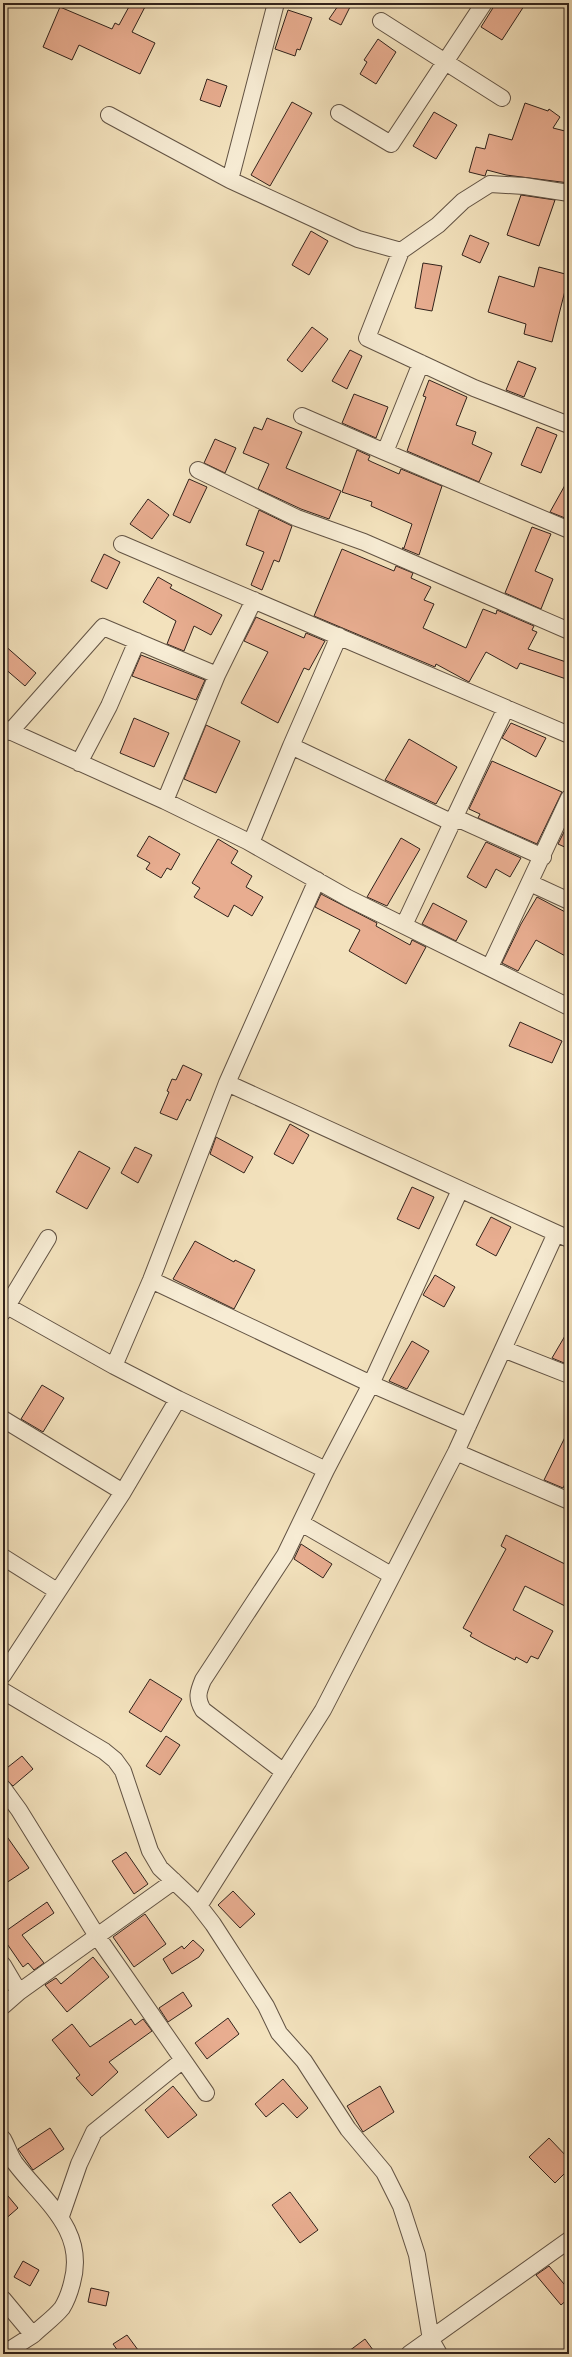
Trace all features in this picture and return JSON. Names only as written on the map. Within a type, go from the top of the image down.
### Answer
[{"type":"street","points":[[230,180],[276,3]]},
{"type":"street","points":[[339,113],[391,144],[484,3]]},
{"type":"street","points":[[381,21],[502,98]]},
{"type":"street","points":[[109,115],[230,180],[358,239],[401,251]]},
{"type":"street","points":[[569,193],[524,186],[490,184],[463,201],[438,225],[401,251],[368,338],[474,388],[569,425]]},
{"type":"street","points":[[385,452],[421,362]]},
{"type":"street","points":[[302,416],[569,530]]},
{"type":"street","points":[[198,470],[297,518],[364,542],[569,631]]},
{"type":"street","points":[[122,544],[569,735]]},
{"type":"street","points":[[165,801],[217,675],[254,600]]},
{"type":"street","points":[[217,675],[102,627],[6,730],[78,764],[165,801],[251,843],[316,880],[569,1007]]},
{"type":"street","points":[[251,843],[339,636]]},
{"type":"street","points":[[78,764],[109,706],[136,641]]},
{"type":"street","points":[[404,925],[506,708]]},
{"type":"street","points":[[291,746],[454,820],[543,857]]},
{"type":"street","points":[[490,967],[543,857],[569,798]]},
{"type":"street","points":[[114,1366],[151,1280],[227,1083],[316,880]]},
{"type":"street","points":[[530,883],[569,901]]},
{"type":"street","points":[[199,1906],[323,1710],[391,1575],[456,1452],[503,1349],[562,1236],[227,1083]]},
{"type":"street","points":[[284,1772],[203,1710],[198,1701],[198,1693],[203,1680],[285,1555],[326,1470],[371,1384],[460,1190]]},
{"type":"street","points":[[48,1238],[4,1307],[178,1399],[326,1470]]},
{"type":"street","points":[[151,1280],[371,1384],[468,1426]]},
{"type":"street","points":[[503,1349],[569,1375]]},
{"type":"street","points":[[3,1675],[123,1492],[178,1399]]},
{"type":"street","points":[[3,1419],[123,1492]]},
{"type":"street","points":[[456,1452],[569,1502]]},
{"type":"street","points":[[301,1523],[391,1575]]},
{"type":"street","points":[[3,1557],[57,1592]]},
{"type":"street","points":[[3,1691],[104,1751],[115,1760],[123,1771],[150,1851],[160,1868],[199,1906],[266,2006],[279,2034],[304,2061],[348,2129],[384,2172],[401,2206],[417,2255],[431,2340],[439,2354]]},
{"type":"street","points":[[3,1788],[20,1810],[97,1936],[206,2093]]},
{"type":"street","points":[[3,2006],[19,1992],[174,1881]]},
{"type":"street","points":[[3,1965],[19,1992]]},
{"type":"street","points":[[61,2216],[79,2164],[94,2132],[183,2060]]},
{"type":"street","points":[[3,2138],[14,2161],[61,2216],[70,2233],[75,2253],[75,2275],[69,2295],[62,2308],[33,2335],[7,2353]]},
{"type":"street","points":[[410,2354],[569,2240]]},
{"type":"street","points":[[3,2300],[33,2335]]},
{"type":"building","points":[[131,3],[147,3],[132,32],[155,43],[140,74],[79,45],[72,60],[43,47],[60,7],[112,29],[115,23],[119,25]]},
{"type":"building","points":[[340,3],[352,3],[341,25],[329,19]]},
{"type":"building","points":[[496,3],[526,3],[502,40],[481,27]]},
{"type":"building","points":[[288,10],[312,18],[300,50],[297,49],[295,56],[275,49]]},
{"type":"building","points":[[378,39],[396,52],[376,84],[360,74],[367,62],[364,60]]},
{"type":"building","points":[[207,79],[227,86],[220,107],[200,100]]},
{"type":"building","points":[[292,102],[312,113],[270,186],[251,175]]},
{"type":"building","points":[[525,103],[548,111],[549,109],[560,117],[553,128],[569,132],[569,183],[506,175],[487,170],[485,176],[469,172],[476,147],[485,149],[489,134],[512,140]]},
{"type":"building","points":[[434,112],[457,125],[436,159],[413,146]]},
{"type":"building","points":[[521,195],[555,200],[539,246],[507,235]]},
{"type":"building","points":[[311,231],[328,241],[309,275],[292,265]]},
{"type":"building","points":[[470,235],[489,243],[480,263],[462,255]]},
{"type":"building","points":[[423,263],[442,266],[432,311],[415,308]]},
{"type":"building","points":[[539,267],[569,275],[552,342],[524,334],[526,324],[488,312],[499,276],[534,287]]},
{"type":"building","points":[[312,327],[328,339],[302,372],[287,360]]},
{"type":"building","points":[[350,350],[362,356],[347,389],[332,381]]},
{"type":"building","points":[[518,361],[536,368],[524,397],[506,390]]},
{"type":"building","points":[[429,380],[467,397],[456,425],[476,432],[472,444],[492,453],[479,482],[407,451],[426,397],[423,396]]},
{"type":"building","points":[[354,394],[388,407],[376,438],[342,423]]},
{"type":"building","points":[[267,418],[302,432],[286,468],[341,491],[329,519],[301,509],[258,489],[269,464],[243,453],[254,427],[262,430]]},
{"type":"building","points":[[537,427],[557,435],[541,473],[521,465]]},
{"type":"building","points":[[215,439],[236,448],[225,473],[204,463]]},
{"type":"building","points":[[357,450],[370,456],[368,460],[399,474],[401,469],[442,486],[419,555],[402,548],[404,548],[412,524],[371,506],[372,502],[342,492]]},
{"type":"building","points":[[569,478],[569,511],[565,518],[550,512]]},
{"type":"building","points":[[189,479],[207,487],[190,523],[173,515]]},
{"type":"building","points":[[148,499],[169,515],[152,539],[130,524]]},
{"type":"building","points":[[259,510],[292,526],[279,562],[274,560],[262,590],[251,585],[264,552],[246,545]]},
{"type":"building","points":[[532,527],[551,534],[535,571],[553,579],[541,609],[505,593]]},
{"type":"building","points":[[342,549],[394,571],[396,566],[413,573],[411,578],[431,587],[424,600],[434,604],[423,628],[466,648],[483,609],[496,614],[497,610],[534,626],[532,630],[537,632],[528,649],[569,663],[569,680],[520,663],[517,669],[486,652],[469,682],[436,664],[435,667],[314,616]]},
{"type":"building","points":[[104,554],[120,562],[107,589],[91,581]]},
{"type":"building","points":[[158,577],[172,585],[170,588],[222,615],[211,635],[194,626],[184,651],[167,644],[176,621],[143,602]]},
{"type":"building","points":[[256,617],[304,638],[306,633],[325,641],[309,670],[304,668],[278,723],[241,703],[268,652],[244,641]]},
{"type":"building","points":[[3,644],[36,673],[25,686],[3,667]]},
{"type":"building","points":[[141,655],[205,680],[196,700],[132,676]]},
{"type":"building","points":[[134,718],[169,733],[154,767],[120,753]]},
{"type":"building","points":[[511,723],[546,738],[536,757],[502,738]]},
{"type":"building","points":[[206,725],[240,741],[216,793],[184,779]]},
{"type":"building","points":[[409,739],[457,767],[436,804],[385,780]]},
{"type":"building","points":[[492,761],[562,792],[537,844],[478,818],[480,814],[469,809]]},
{"type":"building","points":[[566,828],[569,829],[569,849],[558,844]]},
{"type":"building","points":[[149,836],[180,854],[171,870],[167,868],[161,878],[146,869],[150,863],[137,856]]},
{"type":"building","points":[[401,838],[420,849],[387,906],[367,897]]},
{"type":"building","points":[[218,839],[238,851],[231,863],[252,876],[246,887],[263,897],[252,916],[234,905],[228,917],[194,897],[200,888],[192,883]]},
{"type":"building","points":[[486,842],[521,858],[510,877],[496,869],[486,888],[467,877]]},
{"type":"building","points":[[321,894],[377,923],[376,926],[410,945],[412,940],[426,947],[406,984],[349,951],[360,930],[315,907]]},
{"type":"building","points":[[537,897],[569,914],[569,958],[536,940],[518,971],[502,963],[521,924]]},
{"type":"building","points":[[433,903],[467,921],[456,941],[422,924]]},
{"type":"building","points":[[520,1022],[562,1041],[552,1063],[509,1046]]},
{"type":"building","points":[[183,1065],[202,1074],[190,1101],[187,1099],[177,1120],[160,1113],[169,1092],[167,1091],[172,1079],[176,1080]]},
{"type":"building","points":[[290,1124],[309,1135],[293,1164],[274,1154]]},
{"type":"building","points":[[216,1137],[253,1157],[244,1173],[210,1154]]},
{"type":"building","points":[[135,1147],[152,1155],[138,1183],[121,1173]]},
{"type":"building","points":[[79,1151],[110,1168],[87,1209],[56,1192]]},
{"type":"building","points":[[412,1187],[434,1197],[419,1229],[397,1219]]},
{"type":"building","points":[[491,1217],[511,1227],[496,1256],[476,1245]]},
{"type":"building","points":[[195,1241],[234,1262],[235,1260],[255,1270],[234,1309],[173,1279]]},
{"type":"building","points":[[435,1275],[455,1287],[444,1307],[423,1295]]},
{"type":"building","points":[[569,1329],[569,1365],[552,1358]]},
{"type":"building","points":[[412,1341],[429,1351],[407,1389],[389,1381]]},
{"type":"building","points":[[42,1385],[64,1398],[43,1432],[21,1419]]},
{"type":"building","points":[[569,1429],[569,1476],[563,1488],[544,1480]]},
{"type":"building","points":[[506,1535],[569,1566],[569,1598],[565,1606],[525,1586],[513,1610],[553,1631],[538,1659],[531,1656],[527,1663],[516,1657],[515,1660],[484,1644],[470,1636],[472,1633],[463,1628],[506,1549],[501,1546]]},
{"type":"building","points":[[301,1544],[332,1564],[323,1578],[294,1559]]},
{"type":"building","points":[[150,1679],[182,1699],[161,1732],[129,1712]]},
{"type":"building","points":[[166,1736],[180,1745],[160,1775],[146,1766]]},
{"type":"building","points":[[22,1756],[33,1769],[13,1786],[7,1780],[3,1779],[3,1771]]},
{"type":"building","points":[[3,1831],[29,1868],[3,1885]]},
{"type":"building","points":[[126,1852],[148,1884],[134,1894],[112,1861]]},
{"type":"building","points":[[233,1891],[255,1914],[240,1928],[218,1905]]},
{"type":"building","points":[[47,1902],[54,1913],[22,1935],[44,1963],[34,1970],[28,1963],[23,1967],[3,1938],[3,1933]]},
{"type":"building","points":[[145,1914],[166,1944],[134,1967],[113,1937]]},
{"type":"building","points":[[193,1940],[204,1950],[199,1957],[172,1974],[163,1959],[182,1946],[184,1949]]},
{"type":"building","points":[[93,1957],[109,1977],[67,2012],[45,1985],[56,1978],[61,1984]]},
{"type":"building","points":[[183,1992],[192,2006],[168,2022],[159,2008]]},
{"type":"building","points":[[228,2018],[239,2034],[207,2059],[195,2043]]},
{"type":"building","points":[[131,2019],[135,2025],[143,2019],[152,2031],[109,2062],[118,2072],[92,2096],[76,2078],[80,2075],[52,2040],[72,2024],[90,2047]]},
{"type":"building","points":[[283,2079],[308,2108],[297,2118],[283,2103],[266,2117],[255,2104]]},
{"type":"building","points":[[173,2086],[197,2115],[168,2138],[145,2110]]},
{"type":"building","points":[[380,2086],[394,2112],[363,2132],[347,2106]]},
{"type":"building","points":[[50,2128],[64,2149],[33,2170],[18,2149]]},
{"type":"building","points":[[549,2138],[569,2159],[569,2169],[555,2183],[529,2157]]},
{"type":"building","points":[[3,2190],[18,2208],[3,2221]]},
{"type":"building","points":[[290,2192],[318,2230],[300,2243],[272,2205]]},
{"type":"building","points":[[23,2261],[39,2270],[30,2286],[14,2277]]},
{"type":"building","points":[[549,2266],[569,2290],[569,2298],[561,2305],[536,2275]]},
{"type":"building","points":[[91,2288],[109,2292],[106,2306],[88,2302]]},
{"type":"building","points":[[127,2335],[141,2354],[120,2354],[113,2344]]},
{"type":"building","points":[[365,2339],[376,2354],[345,2354]]}]
